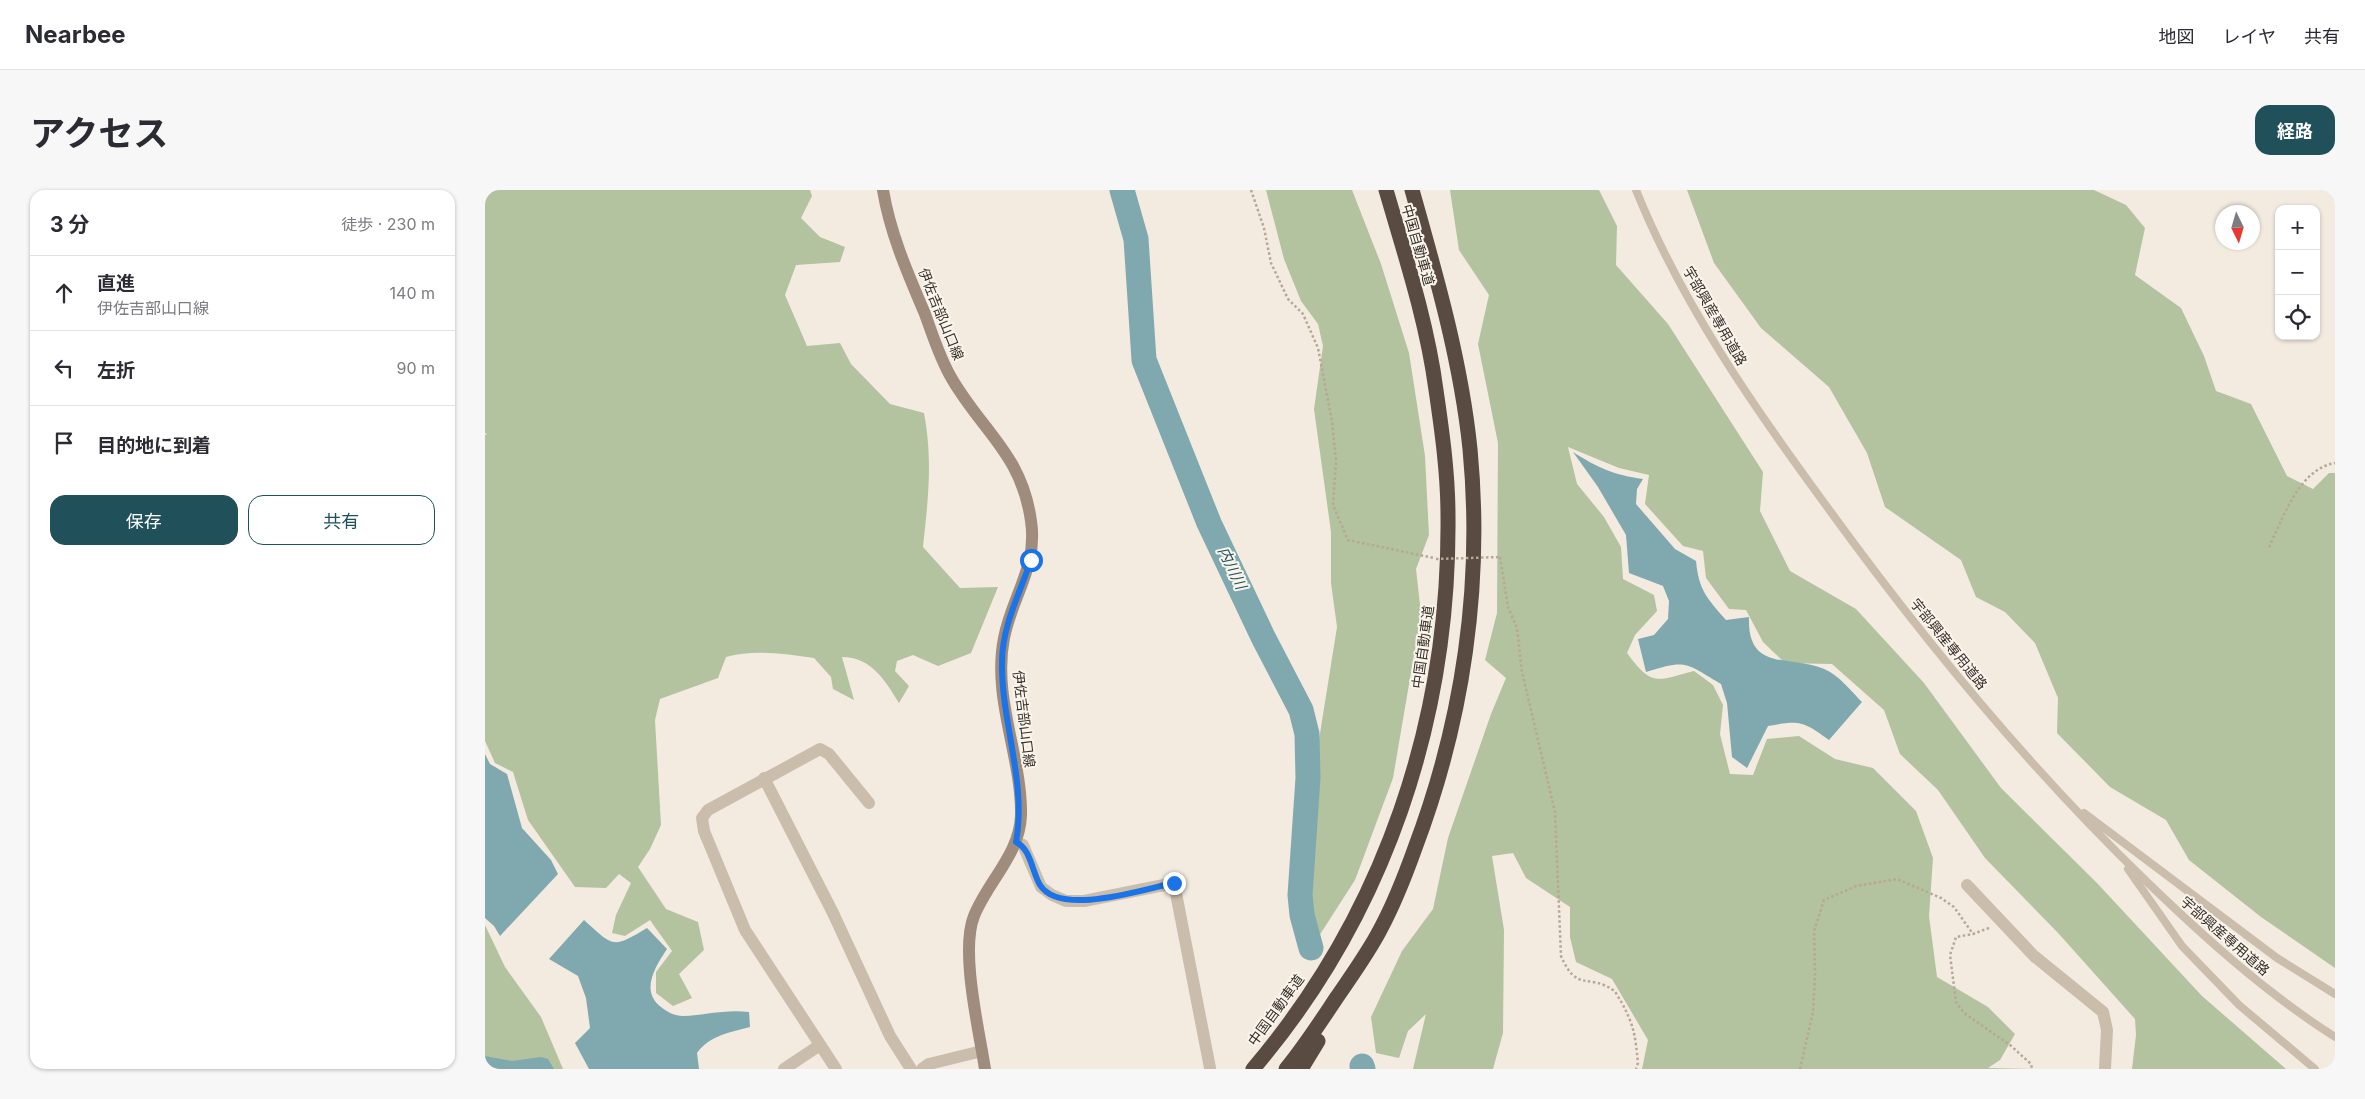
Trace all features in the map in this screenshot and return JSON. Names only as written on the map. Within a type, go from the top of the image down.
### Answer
[{"type":"highway","name":"中国自動車道","points":[[1253,1069],[1313,989],[1337,951],[1373,881],[1407,795],[1436,684],[1446,598],[1448,515],[1446,473],[1429,349],[1385,190]]},
{"type":"highway","name":"中国自動車道","points":[[1286,1069],[1303,1048],[1369,950],[1400,888],[1439,779],[1461,682],[1471,605],[1474,560],[1470,450],[1461,385],[1443,302],[1412,190]]},
{"type":"highway","points":[[1301,1069],[1369,950]]},
{"type":"main road","name":"伊佐吉部山口線","points":[[883,190],[886,208],[903,260],[947,369],[962,395],[1013,463],[1021,482],[1031,521],[1031,560],[1004,637],[1002,660],[1006,717],[1021,815],[1016,842],[984,895],[973,917],[970,934],[971,976],[985,1069]]},
{"type":"street","points":[[836,1069],[745,930],[704,830],[702,818],[708,810],[820,749],[829,754],[869,803]]},
{"type":"street","points":[[764,778],[833,913],[889,1036],[911,1069]]},
{"type":"street","points":[[1016,842],[1023,846],[1041,887],[1052,895],[1067,900],[1084,901],[1174,883],[1210,1068]]},
{"type":"street","points":[[1967,885],[2033,956],[2103,1012],[2107,1030],[2105,1069]]},
{"type":"street","points":[[784,1069],[820,1045]]},
{"type":"street","points":[[922,1069],[929,1064],[982,1052]]},
{"type":"lane","name":"宇部興産専用道路","points":[[1636,190],[1689,301],[1758,412],[1865,560],[1936,650],[2034,767],[2117,854],[2216,948],[2271,992],[2335,1037]]},
{"type":"lane","points":[[2066,800],[2277,958],[2335,994]]},
{"type":"lane","points":[[2117,854],[2182,946],[2239,1006],[2315,1069]]},
{"type":"path","points":[[1251,190],[1264,228],[1271,263],[1288,299],[1303,314],[1318,348],[1332,421],[1336,461],[1333,505],[1338,521],[1348,540],[1436,559],[1500,557],[1508,607],[1517,628],[1522,672],[1555,812],[1561,956],[1568,972],[1575,979],[1604,986],[1615,991],[1634,1026],[1638,1063],[1636,1069]]},
{"type":"path","points":[[2269,546],[2292,500],[2305,481],[2327,465],[2335,463]]},
{"type":"path","points":[[1800,1069],[1813,1012],[1815,975],[1814,931],[1824,900],[1856,886],[1897,879],[1941,898],[1954,907],[1973,934]]},
{"type":"path","points":[[2001,922],[1973,934],[1956,937],[1950,955],[1956,1002],[1964,1013],[2010,1045],[2031,1064],[2032,1069]]},
{"type":"green space","points":[[485,190],[810,190],[812,196],[801,218],[820,237],[845,247],[840,262],[796,265],[785,295],[807,346],[840,343],[851,364],[890,404],[924,413],[929,464],[923,547],[960,588],[998,587],[971,653],[938,666],[913,655],[897,661],[895,671],[909,686],[899,703],[876,671],[861,661],[842,657],[854,700],[833,689],[831,677],[814,658],[759,653],[726,657],[718,678],[660,699],[655,720],[661,825],[650,849],[638,867],[666,909],[698,922],[704,950],[679,974],[692,998],[673,1006],[656,993],[656,972],[672,951],[650,920],[625,936],[612,933],[616,915],[631,883],[619,874],[606,888],[575,887],[528,820],[513,772],[495,763],[485,741],[485,435],[487,434],[485,433]]},
{"type":"green space","points":[[1266,190],[1352,190],[1381,264],[1409,353],[1425,456],[1429,535],[1416,569],[1421,614],[1393,778],[1355,880],[1319,936],[1309,919],[1310,876],[1318,746],[1337,627],[1331,583],[1331,532],[1314,409],[1323,346],[1318,324],[1301,301],[1284,259]]},
{"type":"green space","points":[[1450,190],[1599,190],[1617,226],[1616,265],[1668,324],[1763,472],[1760,511],[1790,571],[1856,609],[1924,683],[2001,788],[2097,883],[2202,996],[2286,1069],[2132,1069],[2136,1035],[2135,1019],[2059,934],[1985,858],[1938,790],[1900,754],[1884,710],[1832,664],[1785,663],[1763,642],[1746,610],[1729,609],[1706,578],[1703,551],[1683,546],[1645,504],[1649,475],[1619,468],[1568,447],[1577,484],[1604,517],[1621,547],[1623,579],[1654,595],[1657,611],[1635,635],[1627,653],[1635,664],[1643,672],[1656,679],[1694,671],[1713,685],[1723,705],[1720,734],[1730,774],[1753,775],[1767,739],[1799,736],[1835,759],[1873,768],[1916,811],[1933,858],[1929,916],[1937,977],[1988,1007],[2015,1034],[2000,1060],[1988,1068],[2038,1069],[1642,1069],[1648,1040],[1612,979],[1576,962],[1570,937],[1570,907],[1526,878],[1513,853],[1492,856],[1504,930],[1503,1033],[1493,1069],[1413,1069],[1426,1014],[1408,1031],[1399,1058],[1376,1053],[1371,1017],[1402,951],[1433,909],[1448,838],[1491,714],[1506,678],[1485,660],[1497,613],[1498,443],[1478,344],[1489,295],[1459,250]]},
{"type":"green space","points":[[1687,190],[2094,190],[2126,205],[2145,228],[2135,275],[2181,308],[2204,356],[2216,391],[2251,404],[2287,476],[2313,489],[2329,473],[2335,473],[2335,968],[2261,917],[2189,860],[2166,820],[2110,787],[2057,733],[2058,698],[2035,643],[2005,612],[1976,597],[1961,560],[1885,507],[1867,453],[1829,387],[1761,328],[1714,263]]},
{"type":"green space","points":[[485,925],[505,967],[541,1017],[563,1069],[485,1069]]},
{"type":"water","points":[[1573,452],[1607,470],[1643,479],[1637,489],[1636,504],[1675,549],[1696,561],[1699,580],[1705,594],[1726,620],[1749,617],[1751,635],[1756,648],[1765,655],[1776,659],[1817,666],[1830,672],[1843,682],[1862,702],[1829,740],[1813,729],[1801,724],[1787,723],[1768,726],[1747,768],[1732,757],[1727,703],[1721,684],[1686,665],[1670,665],[1646,672],[1638,639],[1654,635],[1668,619],[1669,601],[1663,586],[1629,573],[1626,535],[1598,487]]},
{"type":"water","points":[[485,754],[490,764],[507,774],[522,828],[551,860],[558,874],[500,936],[494,926],[485,918]]},
{"type":"water","points":[[584,920],[602,936],[614,942],[620,942],[647,928],[667,949],[654,971],[651,986],[651,994],[655,1001],[666,1011],[683,1016],[724,1012],[749,1012],[750,1027],[720,1035],[708,1042],[697,1053],[699,1069],[589,1069],[575,1043],[590,1028],[586,998],[578,976],[549,959]]},
{"type":"water","points":[[485,1056],[512,1061],[541,1057],[548,1059],[554,1069],[485,1069]]},
{"type":"waterway","name":"内川川","points":[[1122,190],[1136,239],[1144,360],[1209,523],[1263,637],[1301,710],[1307,734],[1308,778],[1300,895],[1302,915],[1311,948]]},
{"type":"route","points":[[1031,560],[1004,637],[1002,660],[1003,695],[1021,815],[1016,842],[1023,846],[1041,887],[1052,895],[1067,900],[1084,901],[1174,883]]}]
